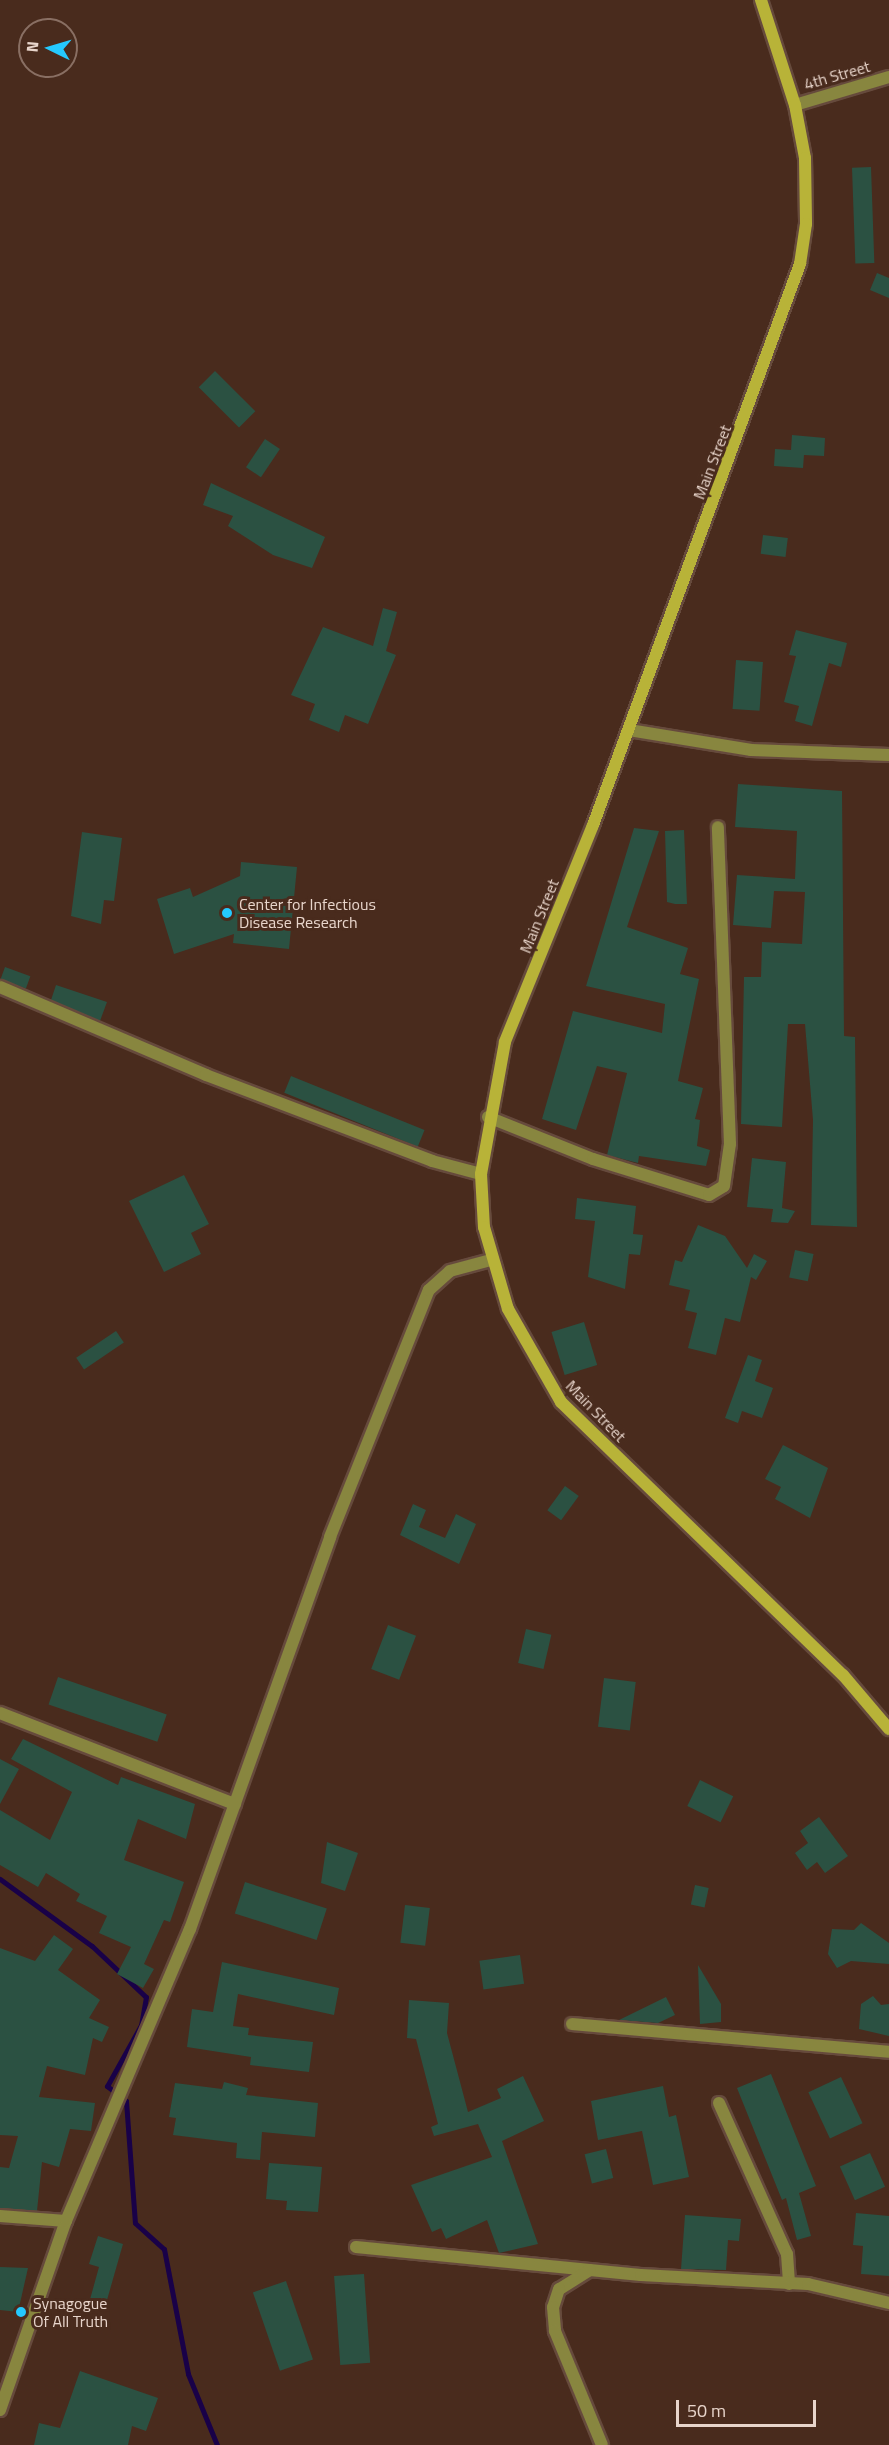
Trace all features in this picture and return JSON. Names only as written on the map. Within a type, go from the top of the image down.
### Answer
[{"type":"main road","name":"Main Street","points":[[760,0],[795,105],[805,158],[800,264],[629,730],[505,1042],[488,1117],[481,1174],[491,1260],[508,1309],[561,1402],[843,1675],[889,1729]]},
{"type":"street","name":"4th Street","points":[[795,105],[889,77]]},
{"type":"street","points":[[629,730],[751,750],[889,755]]},
{"type":"street","points":[[488,1117],[593,1159],[709,1195],[724,1185],[730,1144],[718,827]]},
{"type":"street","points":[[0,987],[206,1075],[432,1161],[481,1174]]},
{"type":"street","points":[[0,2410],[66,2222],[179,1958],[330,1537],[429,1290],[450,1270],[491,1260]]},
{"type":"street","points":[[0,1713],[235,1804]]},
{"type":"street","points":[[572,2024],[889,2052]]},
{"type":"street","points":[[719,2103],[787,2254],[789,2284]]},
{"type":"street","points":[[0,2216],[66,2222]]},
{"type":"street","points":[[356,2247],[591,2270],[789,2284],[889,2302]]},
{"type":"street","points":[[591,2270],[559,2289],[552,2307],[555,2331],[602,2445]]},
{"type":"building","points":[[871,167],[874,263],[855,264],[852,168]]},
{"type":"building","points":[[877,273],[889,278],[889,298],[870,290]]},
{"type":"building","points":[[215,371],[255,411],[239,428],[199,387]]},
{"type":"building","points":[[792,435],[825,438],[824,456],[804,455],[803,468],[774,466],[775,449],[791,450]]},
{"type":"building","points":[[265,439],[280,449],[261,477],[246,467]]},
{"type":"building","points":[[211,483],[325,537],[312,568],[273,555],[228,526],[233,516],[203,505]]},
{"type":"building","points":[[763,535],[788,538],[785,557],[761,554]]},
{"type":"building","points":[[383,608],[397,612],[386,651],[396,655],[368,724],[345,715],[339,732],[309,720],[315,704],[291,695],[323,627],[373,646]]},
{"type":"building","points":[[796,630],[847,643],[841,667],[829,663],[812,726],[795,721],[799,706],[784,702],[796,656],[789,655]]},
{"type":"building","points":[[736,660],[763,662],[760,711],[733,709]]},
{"type":"building","points":[[738,784],[842,791],[844,1036],[855,1037],[857,1227],[811,1225],[813,1120],[805,1024],[788,1024],[782,1127],[741,1124],[744,977],[761,977],[762,942],[802,944],[805,892],[774,891],[771,928],[733,925],[737,875],[795,879],[797,831],[735,827]]},
{"type":"building","points":[[634,828],[659,831],[627,927],[688,948],[680,974],[699,979],[678,1081],[703,1088],[695,1119],[700,1120],[697,1146],[710,1150],[706,1166],[639,1156],[638,1163],[607,1155],[627,1073],[597,1066],[576,1130],[542,1119],[573,1011],[662,1033],[665,1004],[586,986]]},
{"type":"building","points":[[684,830],[687,904],[675,904],[667,902],[665,831]]},
{"type":"building","points":[[82,832],[122,838],[114,901],[104,900],[101,924],[71,916]]},
{"type":"building","name":"Center for Infectious Disease Research","points":[[241,862],[297,867],[289,949],[233,943],[234,934],[174,954],[157,899],[190,888],[193,897],[240,876]]},
{"type":"building","points":[[5,967],[30,976],[26,988],[1,979]]},
{"type":"building","points":[[56,985],[107,1002],[100,1021],[51,1000]]},
{"type":"building","points":[[291,1076],[425,1130],[418,1147],[284,1093]]},
{"type":"building","points":[[752,1158],[786,1162],[782,1208],[795,1211],[788,1223],[771,1222],[773,1209],[747,1207]]},
{"type":"building","points":[[184,1175],[209,1224],[191,1233],[201,1254],[164,1272],[129,1201]]},
{"type":"building","points":[[577,1198],[636,1206],[633,1234],[643,1235],[640,1255],[629,1254],[625,1289],[588,1277],[595,1221],[575,1219]]},
{"type":"building","points":[[698,1225],[725,1236],[747,1268],[754,1254],[767,1261],[756,1280],[751,1277],[740,1322],[725,1318],[716,1355],[688,1348],[697,1313],[685,1310],[690,1290],[669,1285],[675,1260],[682,1262]]},
{"type":"building","points":[[795,1250],[814,1254],[808,1281],[789,1277]]},
{"type":"building","points":[[584,1322],[597,1365],[565,1375],[551,1332]]},
{"type":"building","points":[[116,1331],[124,1343],[84,1369],[76,1358]]},
{"type":"building","points":[[748,1355],[762,1360],[755,1381],[773,1388],[762,1418],[742,1411],[738,1423],[725,1418]]},
{"type":"building","points":[[783,1445],[828,1468],[810,1518],[775,1499],[781,1487],[765,1479]]},
{"type":"building","points":[[565,1486],[579,1496],[561,1520],[547,1510]]},
{"type":"building","points":[[413,1504],[426,1510],[419,1527],[445,1538],[456,1514],[476,1524],[459,1564],[400,1535]]},
{"type":"building","points":[[388,1625],[416,1636],[399,1680],[371,1669]]},
{"type":"building","points":[[526,1629],[551,1635],[543,1669],[518,1663]]},
{"type":"building","points":[[58,1677],[167,1714],[157,1742],[49,1704]]},
{"type":"building","points":[[604,1678],[636,1682],[630,1731],[598,1727]]},
{"type":"building","points":[[23,1739],[118,1785],[121,1777],[195,1804],[186,1839],[138,1819],[124,1860],[184,1882],[170,1922],[164,1920],[144,1964],[154,1969],[143,1988],[117,1974],[131,1947],[99,1933],[107,1916],[76,1901],[80,1894],[46,1873],[38,1887],[0,1865],[0,1810],[50,1840],[72,1792],[11,1759]]},
{"type":"building","points":[[0,1759],[19,1769],[0,1804]]},
{"type":"building","points":[[700,1780],[733,1796],[721,1822],[687,1806]]},
{"type":"building","points":[[819,1817],[848,1856],[825,1873],[817,1862],[807,1870],[795,1853],[808,1843],[800,1831]]},
{"type":"building","points":[[327,1842],[358,1853],[345,1891],[321,1883]]},
{"type":"building","points":[[245,1882],[327,1909],[317,1940],[235,1913]]},
{"type":"building","points":[[695,1885],[709,1888],[705,1907],[691,1905]]},
{"type":"building","points":[[405,1905],[430,1908],[425,1946],[400,1943]]},
{"type":"building","points":[[861,1923],[889,1943],[889,1964],[851,1961],[837,1968],[828,1954],[832,1929],[854,1930]]},
{"type":"building","points":[[54,1935],[73,1949],[58,1970],[100,2000],[89,2018],[109,2027],[102,2042],[93,2038],[85,2075],[47,2066],[39,2097],[95,2103],[91,2131],[70,2129],[59,2167],[42,2162],[37,2211],[0,2208],[0,2167],[9,2168],[18,2136],[0,2135],[0,1948],[35,1961]]},
{"type":"building","points":[[520,1955],[524,1984],[483,1989],[479,1961]]},
{"type":"building","points":[[222,1962],[339,1988],[334,2015],[238,1994],[233,2026],[249,2028],[248,2035],[313,2042],[309,2072],[250,2065],[251,2057],[187,2047],[192,2009],[213,2012]]},
{"type":"building","points":[[698,1965],[721,2004],[721,2022],[700,2024]]},
{"type":"building","points":[[873,1996],[881,2005],[889,2004],[889,2036],[859,2029],[861,2004]]},
{"type":"building","points":[[666,1997],[675,2015],[658,2023],[619,2020]]},
{"type":"building","points":[[409,2000],[449,2003],[447,2033],[468,2112],[501,2098],[497,2089],[523,2076],[544,2121],[502,2141],[538,2244],[499,2253],[487,2220],[446,2239],[441,2228],[432,2232],[411,2185],[492,2157],[478,2124],[434,2136],[431,2127],[438,2124],[416,2039],[407,2038]]},
{"type":"building","points":[[771,2074],[816,2186],[799,2193],[811,2236],[797,2240],[786,2198],[782,2200],[737,2088]]},
{"type":"building","points":[[841,2077],[863,2123],[830,2138],[808,2092]]},
{"type":"building","points":[[224,2082],[248,2088],[246,2095],[318,2103],[315,2137],[262,2132],[260,2160],[236,2158],[237,2143],[173,2135],[176,2118],[169,2117],[175,2083],[222,2089]]},
{"type":"building","points":[[663,2086],[669,2117],[676,2115],[689,2177],[653,2185],[642,2131],[598,2140],[591,2101]]},
{"type":"building","points":[[606,2149],[613,2178],[592,2183],[585,2154]]},
{"type":"building","points":[[870,2153],[885,2187],[855,2200],[840,2166]]},
{"type":"building","points":[[269,2163],[322,2167],[318,2212],[286,2210],[287,2201],[266,2199]]},
{"type":"building","points":[[856,2213],[889,2216],[889,2276],[861,2274],[863,2246],[853,2245]]},
{"type":"building","points":[[685,2215],[741,2219],[739,2241],[728,2240],[726,2270],[681,2269]]},
{"type":"building","points":[[98,2236],[123,2244],[105,2307],[89,2303],[99,2267],[89,2264]]},
{"type":"building","points":[[0,2267],[28,2268],[18,2312],[0,2310]]},
{"type":"building","points":[[364,2274],[370,2363],[340,2365],[334,2276]]},
{"type":"building","points":[[286,2281],[313,2359],[280,2371],[253,2292]]},
{"type":"building","points":[[80,2371],[158,2398],[146,2431],[132,2426],[128,2445],[34,2445],[39,2423],[60,2428]]},
{"type":"waterway","points":[[0,1879],[92,1946],[146,1997],[141,2025],[107,2086],[126,2101],[135,2223],[164,2249],[188,2374],[217,2445]]},
{"type":"place","name":"Center for Infectious Disease Research","points":[[227,913]]},
{"type":"place","name":"Synagogue Of All Truth","points":[[21,2312]]}]
